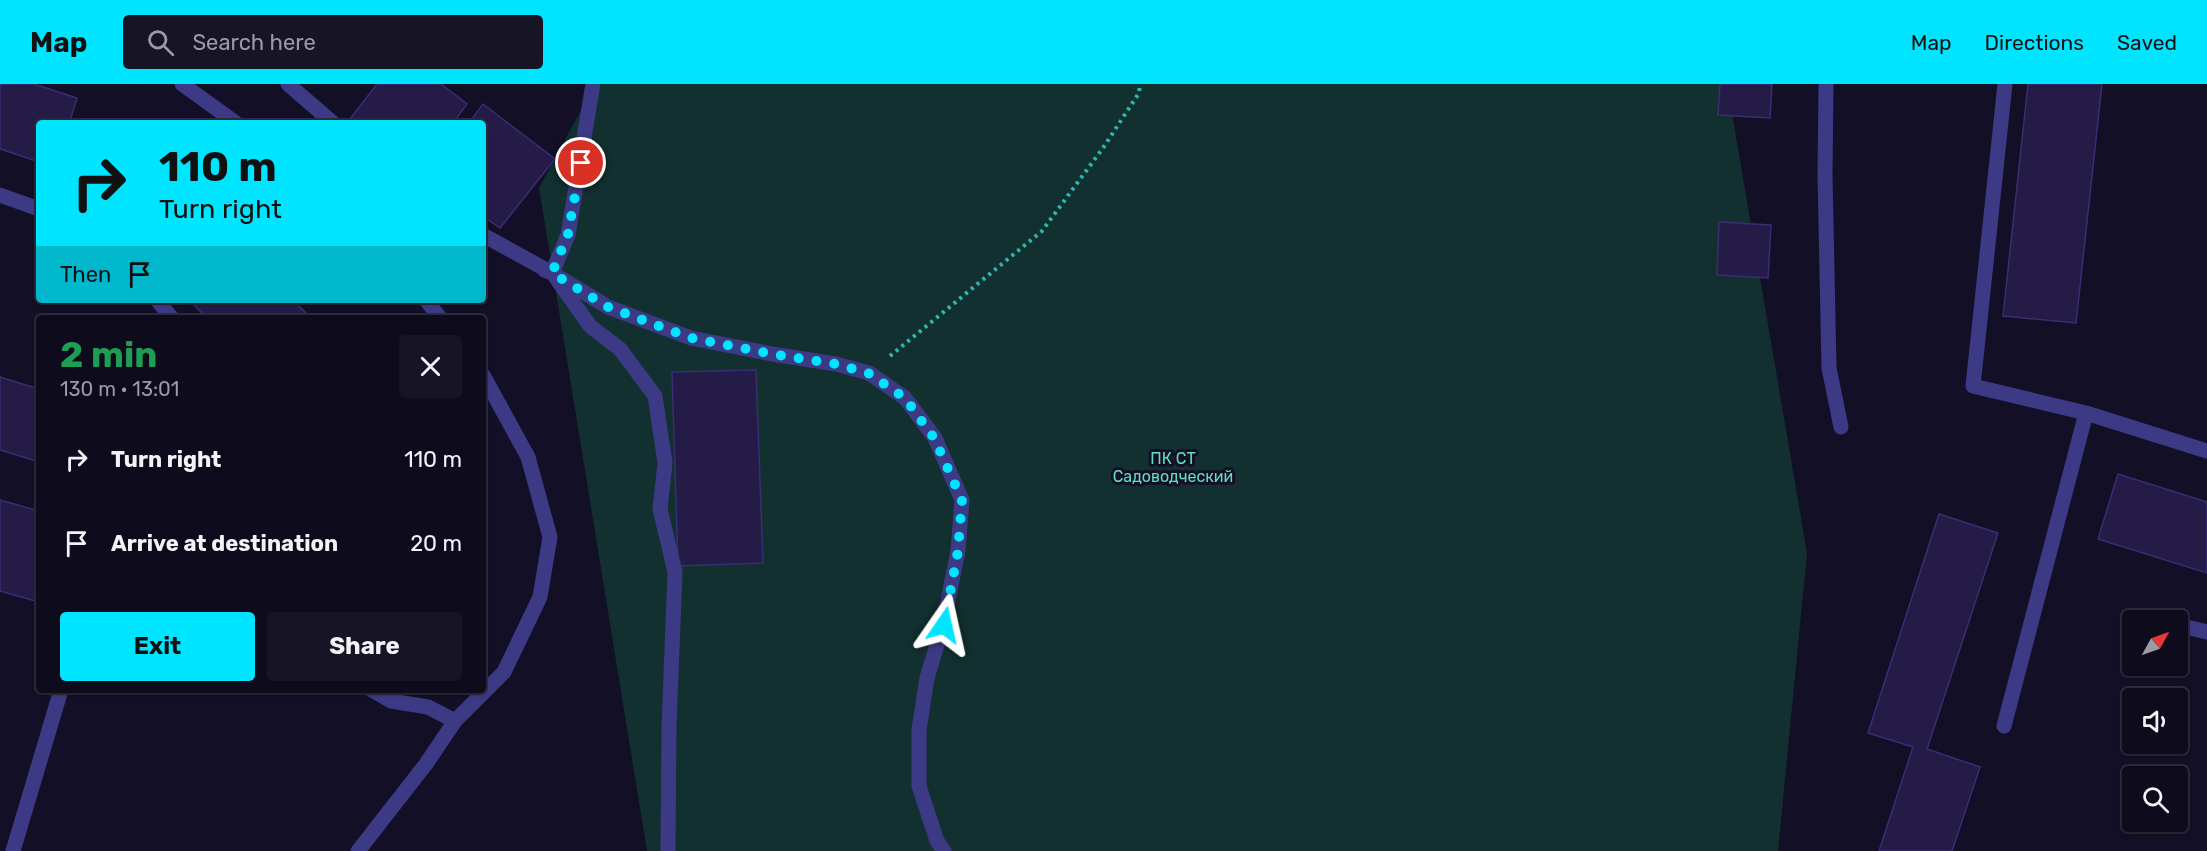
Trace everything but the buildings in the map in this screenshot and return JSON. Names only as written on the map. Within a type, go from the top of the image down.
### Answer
[{"type":"lane","points":[[182,84],[232,120]]},
{"type":"lane","points":[[288,84],[330,120]]},
{"type":"lane","points":[[552,273],[568,234],[593,84]]},
{"type":"lane","points":[[1826,84],[1825,175],[1829,368],[1841,427]]},
{"type":"lane","points":[[2005,84],[1973,386],[2086,413],[2207,451]]},
{"type":"lane","points":[[0,195],[36,208]]},
{"type":"lane","points":[[486,237],[608,307],[691,338],[836,364],[868,373],[905,398],[934,438],[962,500],[958,551],[944,625],[927,678],[919,730],[919,786],[937,841],[944,851]]},
{"type":"lane","points":[[486,247],[552,273],[590,326],[620,349],[655,396],[665,463],[660,509],[675,572],[670,693],[668,851]]},
{"type":"lane","points":[[160,303],[170,315]]},
{"type":"lane","points":[[428,303],[438,315]]},
{"type":"lane","points":[[486,380],[528,457],[550,537],[540,597],[504,672],[486,690]]},
{"type":"lane","points":[[2004,726],[2086,413]]},
{"type":"lane","points":[[2188,627],[2207,632]]},
{"type":"lane","points":[[12,851],[60,693]]},
{"type":"lane","points":[[378,693],[391,700],[428,707],[455,721]]},
{"type":"lane","points":[[358,851],[426,764],[455,721],[483,693]]},
{"type":"path","points":[[868,373],[1042,231],[1103,148],[1139,93],[1140,84]]},
{"type":"green space","name":"ПК СТ Садоводческий","points":[[595,84],[1727,84],[1807,553],[1778,851],[647,851],[539,188]]},
{"type":"route","points":[[581,163],[568,234],[552,273],[608,307],[691,338],[836,364],[868,373],[905,398],[934,438],[962,500],[958,551],[944,625]]}]
